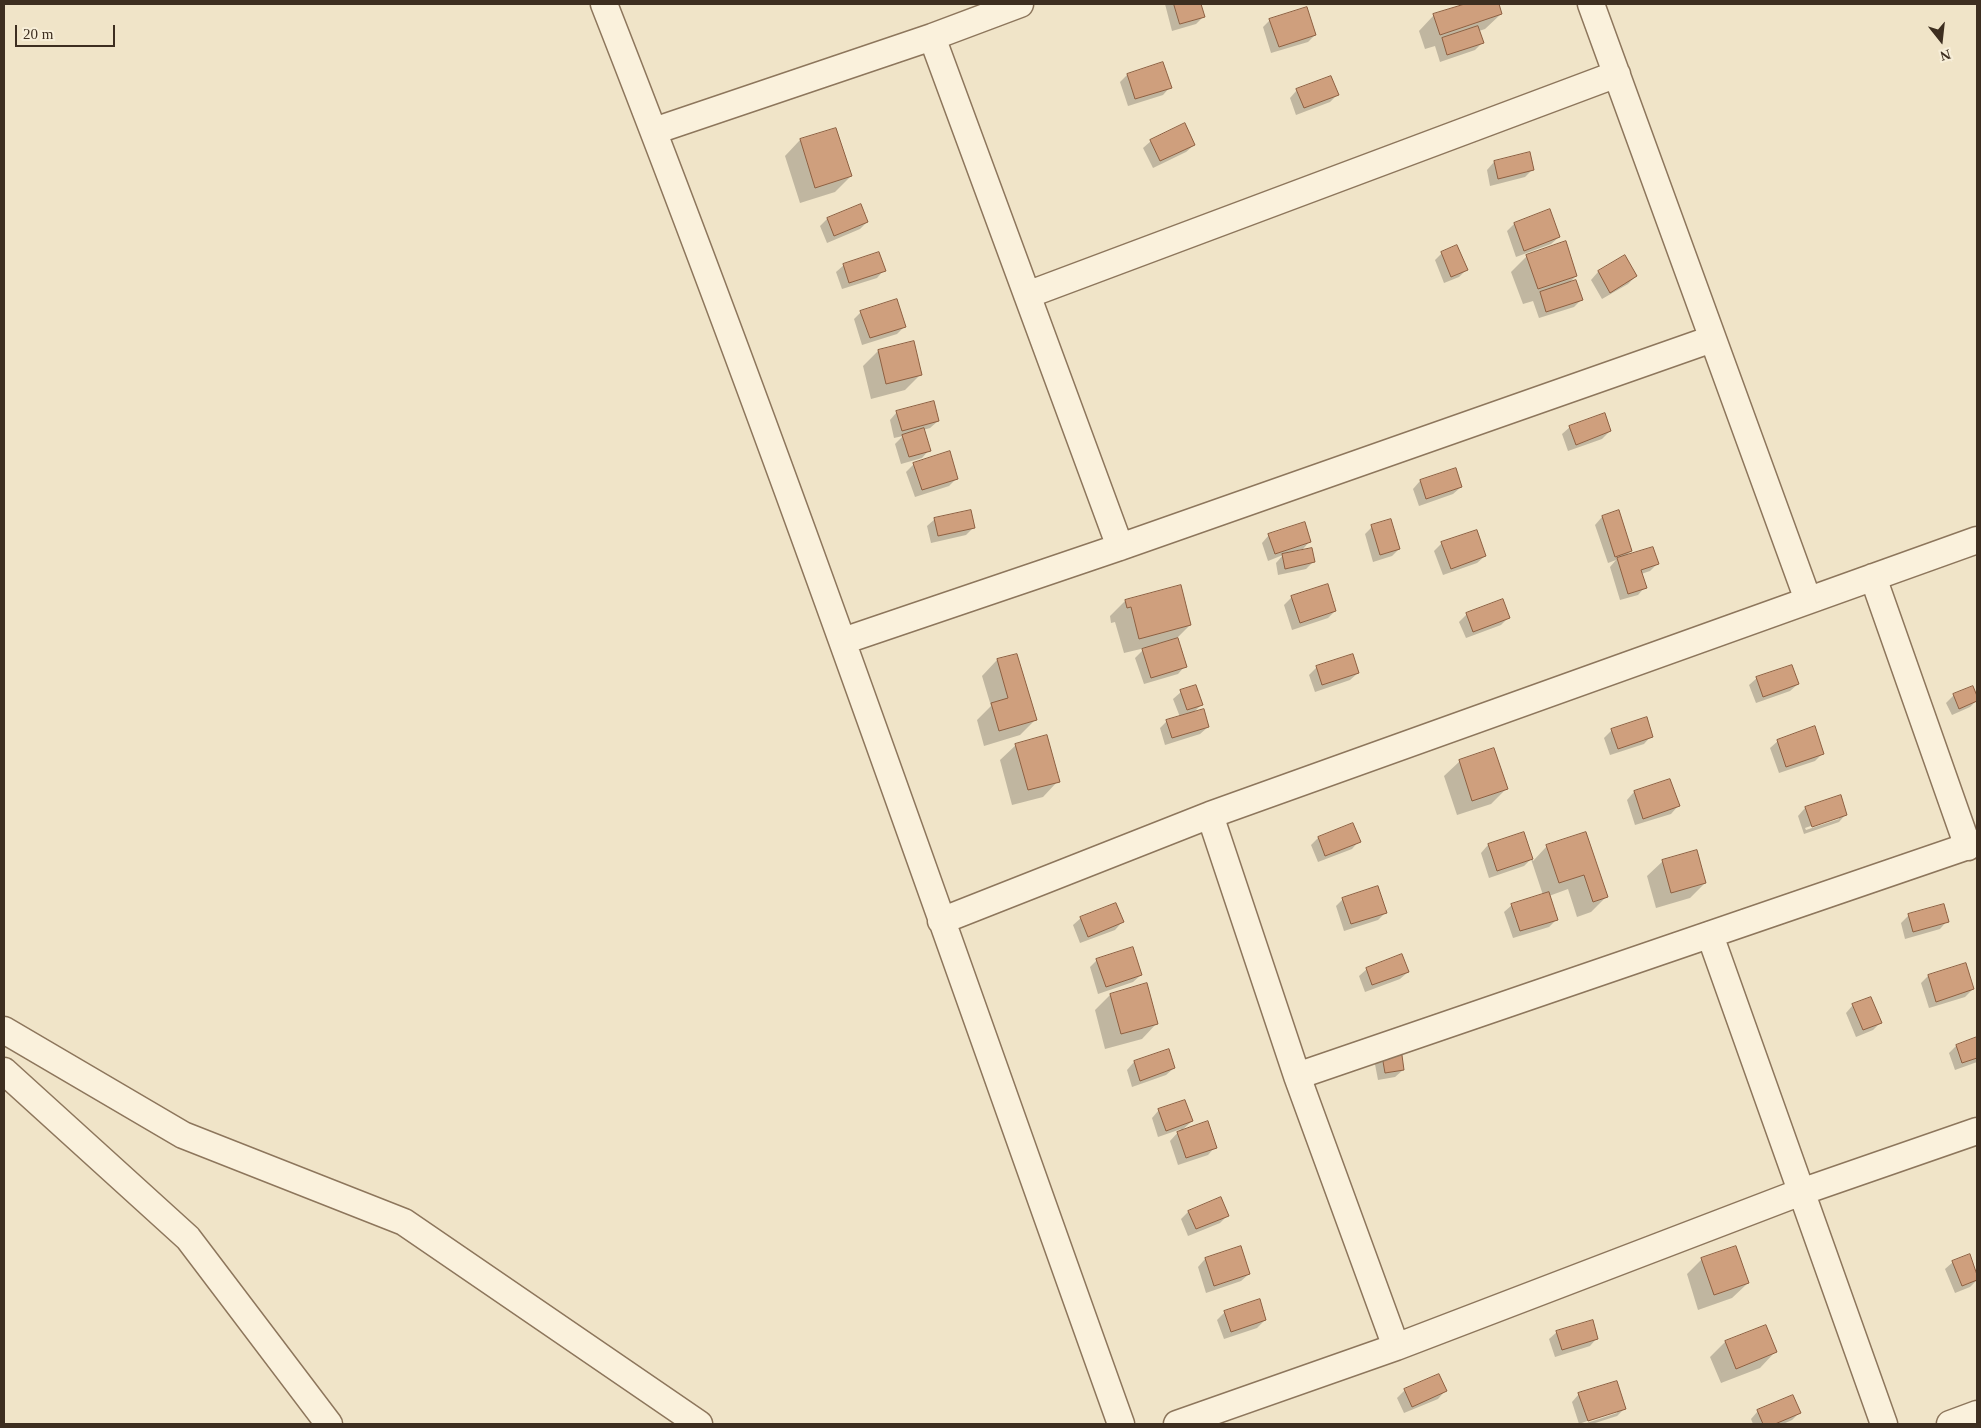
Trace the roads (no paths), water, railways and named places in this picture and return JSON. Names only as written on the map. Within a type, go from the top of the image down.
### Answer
[{"type":"street","points":[[604,4],[654,131],[843,641],[1121,1424]]},
{"type":"street","points":[[654,131],[932,37],[1020,4]]},
{"type":"street","points":[[1591,4],[1808,600]]},
{"type":"street","points":[[932,37],[1120,546]]},
{"type":"street","points":[[1027,295],[1617,74]]},
{"type":"street","points":[[843,641],[1712,339]]},
{"type":"street","points":[[941,921],[1210,815],[1977,540]]},
{"type":"street","points":[[1297,1076],[1973,845],[1873,577]]},
{"type":"street","points":[[1210,815],[1297,1076],[1396,1347]]},
{"type":"street","points":[[1710,935],[1884,1424]]},
{"type":"street","points":[[4,1030],[183,1135],[404,1222],[699,1424]]},
{"type":"street","points":[[4,1070],[188,1238],[329,1424]]},
{"type":"street","points":[[1177,1424],[1396,1347],[1802,1192],[1977,1131]]},
{"type":"street","points":[[1950,1424],[1977,1414]]}]
